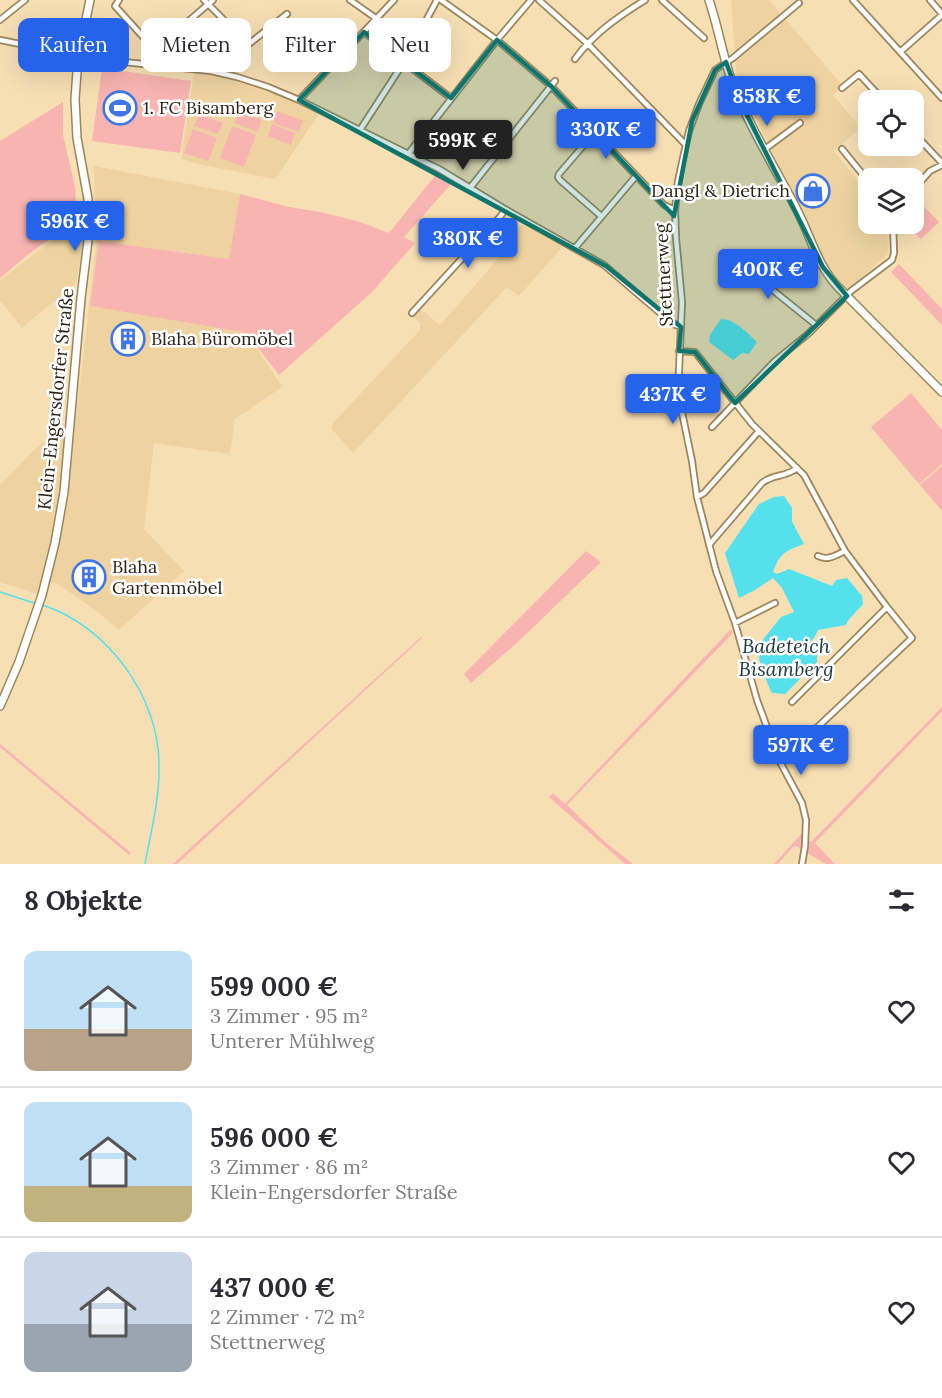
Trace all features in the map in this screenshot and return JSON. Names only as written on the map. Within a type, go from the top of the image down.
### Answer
[{"type":"main road","name":"Klein-Engersdorfer Straße","points":[[86,18],[90,0]]},
{"type":"main road","points":[[709,0],[733,85],[804,224],[823,267],[831,280],[942,392]]},
{"type":"main road","name":"Klein-Engersdorfer Straße","points":[[0,706],[38,610],[56,536],[65,478],[89,232],[87,199],[75,121],[78,72]]},
{"type":"street","points":[[0,20],[25,0]]},
{"type":"street","points":[[119,0],[115,6],[141,35]]},
{"type":"street","points":[[350,0],[376,18]]},
{"type":"street","points":[[378,18],[394,0]]},
{"type":"street","points":[[429,18],[439,0],[497,40],[551,86],[664,205],[675,210]]},
{"type":"street","points":[[409,153],[531,0]]},
{"type":"street","points":[[538,0],[588,44],[686,144]]},
{"type":"street","points":[[575,59],[582,49],[617,17],[645,0]]},
{"type":"street","points":[[662,0],[704,38]]},
{"type":"street","points":[[853,0],[942,98]]},
{"type":"street","points":[[900,52],[942,14],[930,0]]},
{"type":"street","points":[[190,18],[209,1],[222,18]]},
{"type":"street","name":"Stettnerweg","points":[[799,3],[734,58],[715,70],[695,112],[678,181],[675,210],[682,302],[678,393],[697,497],[708,545],[735,623],[757,700],[779,760],[802,803],[806,820],[802,864]]},
{"type":"street","points":[[251,42],[287,14]]},
{"type":"street","points":[[299,100],[369,27]]},
{"type":"street","points":[[364,32],[369,36]]},
{"type":"street","points":[[0,40],[18,44]]},
{"type":"street","points":[[215,72],[268,87],[299,100],[440,169],[505,210],[604,265],[673,324],[681,327]]},
{"type":"street","points":[[360,130],[398,72]]},
{"type":"street","points":[[417,72],[452,98]]},
{"type":"street","points":[[842,88],[858,74],[873,90]]},
{"type":"street","points":[[470,188],[555,81]]},
{"type":"street","points":[[765,149],[800,123]]},
{"type":"street","points":[[595,132],[558,177],[601,216]]},
{"type":"street","points":[[924,144],[942,164],[924,178]]},
{"type":"street","points":[[842,149],[858,169]]},
{"type":"street","points":[[575,248],[636,176]]},
{"type":"street","points":[[412,313],[505,210]]},
{"type":"street","points":[[712,428],[775,361],[859,284],[892,260],[893,234]]},
{"type":"street","points":[[733,258],[816,325]]},
{"type":"street","points":[[679,351],[695,352],[759,431],[808,481],[845,550],[912,638],[788,755],[779,760]]},
{"type":"street","points":[[697,497],[704,493],[759,431]]},
{"type":"street","points":[[708,545],[762,483],[772,477],[789,474],[797,468]]},
{"type":"street","points":[[818,556],[826,559],[845,550]]},
{"type":"street","points":[[735,623],[775,603]]},
{"type":"street","points":[[792,702],[887,607]]},
{"type":"highlighted area","points":[[364,32],[451,98],[497,40],[551,86],[674,216],[692,121],[715,70],[726,62],[742,105],[823,267],[847,296],[735,403],[695,352],[679,351],[681,327],[606,266],[299,100]]},
{"type":"shaded area","points":[[731,0],[769,0],[843,86],[833,95],[858,124],[858,131],[834,151],[858,181],[858,234],[887,234],[888,254],[846,291],[826,262],[747,101],[736,72]]},
{"type":"shaded area","points":[[101,72],[129,72],[191,81],[180,153],[92,141]]},
{"type":"shaded area","points":[[194,73],[245,84],[320,113],[275,179],[181,159]]},
{"type":"shaded area","points":[[63,102],[63,135],[75,187],[77,220],[30,253],[0,278],[0,141]]},
{"type":"shaded area","points":[[238,111],[262,120],[257,132],[234,123]]},
{"type":"shaded area","points":[[277,111],[303,121],[299,132],[273,123]]},
{"type":"shaded area","points":[[199,114],[223,123],[218,134],[194,126]]},
{"type":"shaded area","points":[[272,124],[295,133],[291,145],[268,136]]},
{"type":"shaded area","points":[[232,126],[256,135],[244,167],[220,158]]},
{"type":"shaded area","points":[[193,129],[217,138],[208,161],[184,153]]},
{"type":"shaded area","points":[[94,166],[240,194],[229,259],[100,241],[91,306],[247,333],[282,387],[235,419],[230,454],[154,443],[144,529],[184,571],[119,630],[58,584],[41,579],[37,594],[0,582],[0,485],[37,447],[76,419],[96,245]]},
{"type":"shaded area","points":[[438,172],[453,182],[404,237],[415,243],[372,292],[279,375],[247,333],[90,306],[99,241],[229,259],[240,194],[357,221],[389,233]]},
{"type":"shaded area","points":[[924,206],[939,222],[921,239],[916,234],[924,234]]},
{"type":"shaded area","points":[[82,218],[81,256],[76,283],[22,328],[0,300],[0,280]]},
{"type":"shaded area","points":[[522,224],[551,236],[564,245],[519,296],[507,287],[353,453],[331,428],[334,422],[420,330],[420,323],[412,315],[419,308],[440,325],[506,250],[502,246]]},
{"type":"shaded area","points":[[899,264],[942,309],[942,325],[891,272]]},
{"type":"shaded area","points":[[911,393],[942,430],[942,464],[919,484],[871,427]]},
{"type":"shaded area","points":[[942,466],[942,511],[920,485]]},
{"type":"shaded area","points":[[586,551],[601,562],[520,640],[471,683],[464,674]]},
{"type":"shaded area","points":[[730,630],[733,633],[567,805],[605,842],[633,864],[625,864],[549,797],[553,793],[565,804]]},
{"type":"shaded area","points":[[421,637],[177,864],[173,864]]},
{"type":"shaded area","points":[[942,707],[942,711],[815,843],[835,864],[826,864],[796,846],[778,864],[774,864],[808,828],[808,840],[811,842]]},
{"type":"shaded area","points":[[0,744],[130,852],[129,855],[0,747]]},
{"type":"water","points":[[721,319],[736,324],[757,342],[749,354],[742,353],[733,360],[709,342],[710,335]]},
{"type":"water","name":"Badeteich Bisamberg","points":[[784,496],[792,508],[792,522],[804,544],[784,554],[773,572],[777,574],[789,569],[832,586],[836,580],[847,578],[862,596],[863,604],[846,625],[818,630],[807,645],[813,646],[817,651],[817,662],[785,694],[772,693],[759,659],[761,642],[781,617],[794,612],[782,588],[773,578],[739,598],[725,553],[759,504],[774,497]]},
{"type":"waterway","points":[[0,592],[37,604]]},
{"type":"waterway","points":[[42,605],[66,615],[88,629],[108,646],[125,667],[150,714],[157,739],[159,777],[155,814],[145,864]]},
{"type":"place","name":"1. FC Bisamberg","points":[[120,108]]},
{"type":"place","name":"Dangl & Dietrich","points":[[813,191]]},
{"type":"place","name":"Blaha Büromöbel","points":[[128,339]]},
{"type":"place","name":"Blaha Gartenmöbel","points":[[89,577]]}]
